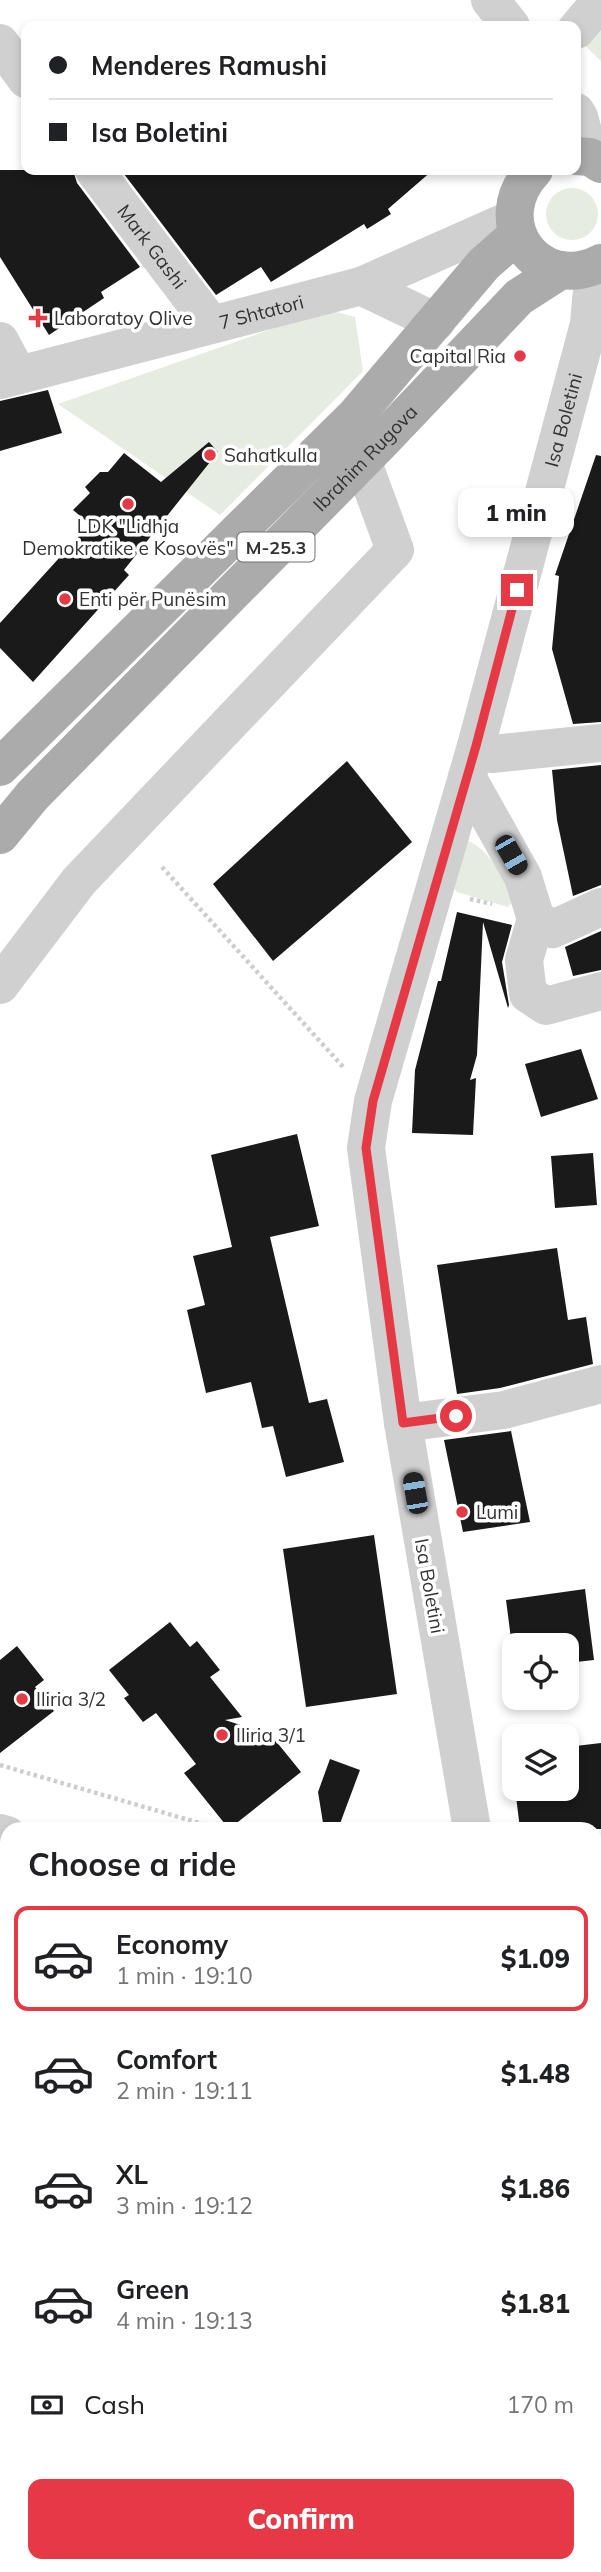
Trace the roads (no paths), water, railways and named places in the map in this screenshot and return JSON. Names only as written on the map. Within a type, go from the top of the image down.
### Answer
[{"type":"main road","points":[[529,175],[523,181],[515,199],[515,226],[523,245],[539,261],[561,270]]},
{"type":"main road","name":"Ibrahim Rugova","points":[[0,767],[356,415],[515,226]]},
{"type":"main road","name":"Ibrahim Rugova","points":[[0,835],[33,795],[519,297],[561,270],[574,271],[600,264]]},
{"type":"street","points":[[490,0],[507,21]]},
{"type":"street","points":[[581,24],[601,0]]},
{"type":"street","points":[[0,43],[21,72]]},
{"type":"street","points":[[581,123],[593,160]]},
{"type":"street","name":"Mark Gashi","points":[[98,175],[211,324]]},
{"type":"street","name":"7 Shtatori","points":[[9,378],[361,286],[515,226]]},
{"type":"street","name":"Isa Boletini","points":[[471,1822],[403,1423],[366,1148],[373,1101],[595,326],[592,289],[600,264]]},
{"type":"street","points":[[361,286],[436,322]]},
{"type":"street","points":[[0,341],[9,378]]},
{"type":"street","points":[[0,985],[79,881],[395,550],[362,460]]},
{"type":"street","points":[[601,743],[492,754],[471,762],[523,877],[535,917],[524,960],[528,994],[546,1006],[601,991]]},
{"type":"street","points":[[535,917],[553,929],[601,907]]},
{"type":"street","points":[[403,1423],[504,1410],[601,1384]]},
{"type":"place","name":"Laboratoy Olive","points":[[38,318]]},
{"type":"place","name":"Capital Ria","points":[[520,356]]},
{"type":"place","name":"Sahatkulla","points":[[210,455]]},
{"type":"place","name":"LDK \"Lidhja Demokratike e Kosovës\"","points":[[128,504]]},
{"type":"place","name":"Enti për Punësim","points":[[65,599]]},
{"type":"place","name":"Lumi","points":[[462,1512]]},
{"type":"place","name":"Iliria 3/2","points":[[22,1699]]},
{"type":"place","name":"Iliria 3/1","points":[[222,1735]]}]
